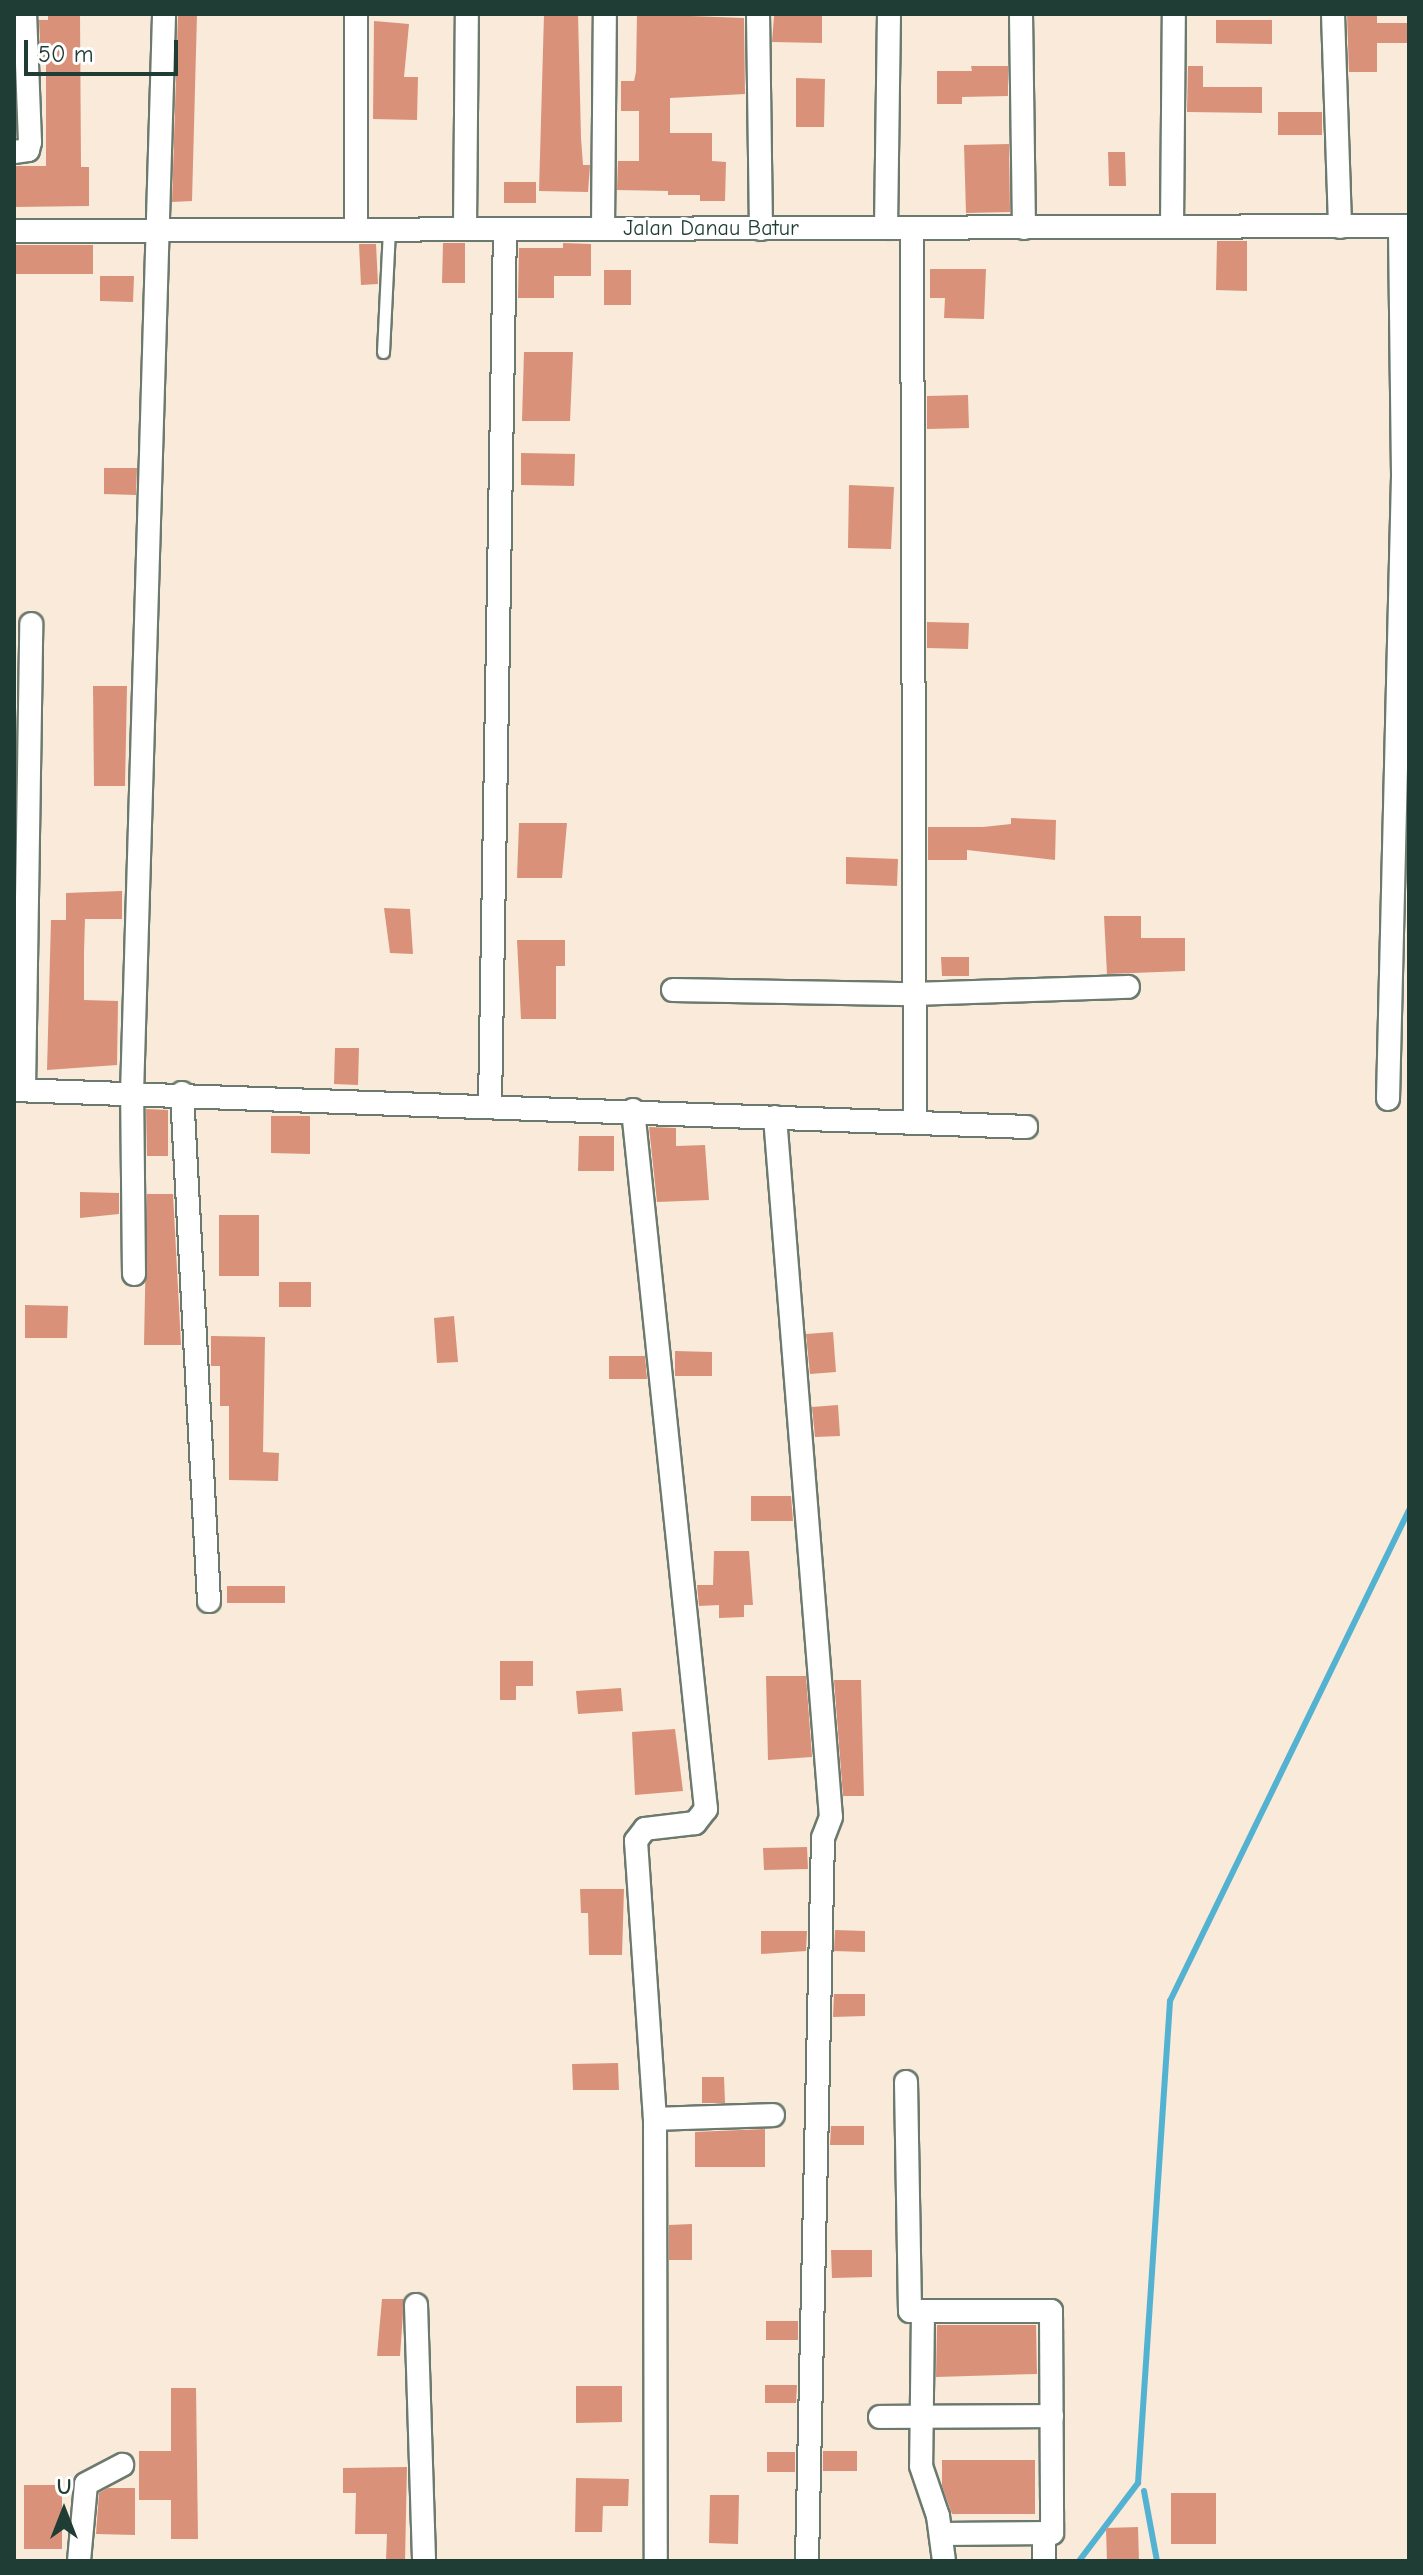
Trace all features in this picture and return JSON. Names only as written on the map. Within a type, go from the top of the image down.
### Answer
[{"type":"street","points":[[14,152],[28,150],[30,142],[25,14]]},
{"type":"street","points":[[134,1274],[132,1094],[164,14]]},
{"type":"street","points":[[356,14],[356,229]]},
{"type":"street","points":[[465,229],[467,14]]},
{"type":"street","points":[[603,229],[605,14]]},
{"type":"street","points":[[758,14],[761,229]]},
{"type":"street","points":[[886,228],[889,14]]},
{"type":"street","points":[[1021,14],[1024,228]]},
{"type":"street","points":[[1172,227],[1174,14]]},
{"type":"street","points":[[1333,14],[1340,227]]},
{"type":"street","points":[[1388,1099],[1403,475],[1404,226]]},
{"type":"street","name":"Jalan Danau Batur","points":[[14,231],[1404,226]]},
{"type":"street","points":[[912,228],[915,1123]]},
{"type":"street","points":[[490,1105],[505,229]]},
{"type":"street","points":[[31,624],[19,1090],[182,1093],[1026,1127]]},
{"type":"street","points":[[673,990],[913,994],[1128,987]]},
{"type":"street","points":[[182,1093],[209,1601]]},
{"type":"street","points":[[633,1110],[706,1809],[695,1823],[645,1829],[636,1841],[655,2119],[656,2561]]},
{"type":"street","points":[[775,1117],[831,1817],[823,1838],[807,2561]]},
{"type":"street","points":[[906,2082],[910,2311],[1051,2311],[1052,2533],[941,2534]]},
{"type":"street","points":[[655,2119],[773,2115]]},
{"type":"street","points":[[416,2305],[424,2561]]},
{"type":"street","points":[[923,2312],[923,2476],[941,2534],[944,2561]]},
{"type":"street","points":[[880,2417],[1052,2416]]},
{"type":"street","points":[[79,2561],[86,2484],[122,2465]]},
{"type":"street","points":[[1044,2533],[1044,2561]]},
{"type":"lane","points":[[383,352],[389,230]]},
{"type":"building","points":[[48,14],[80,14],[81,167],[89,167],[89,206],[14,207],[14,166],[46,166],[46,60],[41,61],[39,20],[48,20]]},
{"type":"building","points":[[178,14],[197,14],[192,201],[172,202]]},
{"type":"building","points":[[544,14],[578,14],[581,138],[583,165],[590,165],[588,192],[539,191]]},
{"type":"building","points":[[637,14],[744,18],[745,94],[670,98],[670,133],[712,133],[712,161],[726,162],[725,201],[700,201],[700,195],[668,195],[668,191],[617,190],[618,161],[639,161],[639,111],[621,111],[621,81],[634,81],[636,72]]},
{"type":"building","points":[[1347,14],[1377,14],[1377,23],[1409,23],[1409,43],[1377,43],[1377,72],[1349,72]]},
{"type":"building","points":[[774,16],[822,16],[822,43],[772,42]]},
{"type":"building","points":[[1216,20],[1272,20],[1272,44],[1216,43]]},
{"type":"building","points":[[374,21],[409,24],[404,77],[418,77],[417,120],[373,119]]},
{"type":"building","points":[[971,66],[1008,66],[1008,96],[962,97],[962,104],[937,104],[937,71],[972,71]]},
{"type":"building","points":[[1188,66],[1203,66],[1203,87],[1262,87],[1262,113],[1187,112]]},
{"type":"building","points":[[796,78],[825,79],[824,127],[796,127]]},
{"type":"building","points":[[1278,112],[1322,112],[1322,135],[1278,135]]},
{"type":"building","points":[[1009,144],[1010,212],[966,213],[964,145]]},
{"type":"building","points":[[1108,152],[1125,152],[1126,186],[1109,186]]},
{"type":"building","points":[[504,182],[536,182],[536,203],[504,203]]},
{"type":"building","points":[[1217,241],[1247,241],[1247,291],[1216,290]]},
{"type":"building","points":[[443,243],[465,243],[465,283],[442,283]]},
{"type":"building","points":[[563,243],[591,244],[591,276],[554,276],[554,298],[518,298],[519,248],[563,248]]},
{"type":"building","points":[[359,244],[376,244],[378,284],[361,285]]},
{"type":"building","points":[[14,245],[93,245],[93,274],[14,274]]},
{"type":"building","points":[[930,269],[986,269],[984,319],[944,318],[945,298],[930,298]]},
{"type":"building","points":[[604,270],[631,270],[631,305],[604,305]]},
{"type":"building","points":[[100,276],[134,276],[133,302],[100,301]]},
{"type":"building","points":[[524,352],[573,352],[570,421],[522,421]]},
{"type":"building","points":[[968,395],[969,428],[927,429],[927,396]]},
{"type":"building","points":[[521,453],[575,454],[574,486],[521,485]]},
{"type":"building","points":[[104,468],[137,468],[136,495],[104,494]]},
{"type":"building","points":[[849,485],[894,487],[891,549],[848,548]]},
{"type":"building","points":[[927,622],[969,623],[968,649],[927,648]]},
{"type":"building","points":[[93,686],[127,686],[125,786],[94,786]]},
{"type":"building","points":[[1011,818],[1056,820],[1055,860],[967,850],[967,860],[928,860],[928,827],[1011,824]]},
{"type":"building","points":[[519,823],[567,823],[562,878],[517,878]]},
{"type":"building","points":[[846,857],[898,859],[897,886],[846,884]]},
{"type":"building","points":[[122,891],[122,919],[85,919],[84,952],[84,1000],[118,1001],[117,1065],[47,1070],[51,920],[66,920],[66,893]]},
{"type":"building","points":[[384,908],[410,909],[413,954],[390,953]]},
{"type":"building","points":[[1104,916],[1141,916],[1141,938],[1185,938],[1185,971],[1107,974]]},
{"type":"building","points":[[517,940],[565,940],[565,966],[556,966],[556,1019],[521,1019]]},
{"type":"building","points":[[941,957],[969,957],[969,976],[942,976]]},
{"type":"building","points":[[335,1048],[359,1048],[358,1085],[334,1084]]},
{"type":"building","points":[[146,1109],[168,1110],[168,1156],[147,1156]]},
{"type":"building","points":[[271,1116],[310,1116],[310,1154],[271,1153]]},
{"type":"building","points":[[649,1127],[676,1128],[676,1146],[705,1145],[709,1200],[657,1202]]},
{"type":"building","points":[[579,1136],[614,1136],[614,1171],[578,1171]]},
{"type":"building","points":[[80,1192],[119,1193],[119,1214],[80,1218]]},
{"type":"building","points":[[147,1194],[173,1194],[181,1345],[144,1345]]},
{"type":"building","points":[[219,1215],[259,1215],[259,1276],[219,1276]]},
{"type":"building","points":[[279,1282],[311,1282],[311,1307],[279,1307]]},
{"type":"building","points":[[25,1305],[68,1306],[67,1338],[25,1338]]},
{"type":"building","points":[[454,1316],[458,1362],[437,1363],[434,1318]]},
{"type":"building","points":[[833,1332],[836,1372],[810,1374],[806,1334]]},
{"type":"building","points":[[211,1336],[265,1337],[263,1452],[279,1453],[278,1481],[229,1480],[229,1406],[220,1406],[220,1366],[211,1366]]},
{"type":"building","points":[[675,1351],[712,1352],[712,1376],[675,1376]]},
{"type":"building","points":[[609,1356],[645,1356],[647,1379],[609,1379]]},
{"type":"building","points":[[838,1405],[840,1436],[815,1437],[812,1407]]},
{"type":"building","points":[[751,1496],[791,1496],[793,1521],[751,1521]]},
{"type":"building","points":[[714,1551],[749,1551],[753,1605],[744,1605],[744,1617],[719,1618],[719,1605],[699,1606],[697,1585],[713,1585]]},
{"type":"building","points":[[227,1586],[285,1586],[285,1603],[227,1603]]},
{"type":"building","points":[[500,1661],[533,1661],[533,1686],[516,1686],[516,1700],[500,1700]]},
{"type":"building","points":[[766,1676],[806,1676],[812,1757],[768,1760]]},
{"type":"building","points":[[834,1680],[861,1680],[864,1796],[843,1796]]},
{"type":"building","points":[[621,1688],[623,1711],[578,1714],[576,1691]]},
{"type":"building","points":[[675,1729],[683,1791],[635,1795],[632,1732]]},
{"type":"building","points":[[807,1847],[808,1869],[764,1870],[763,1848]]},
{"type":"building","points":[[580,1889],[624,1889],[622,1955],[589,1955],[588,1913],[581,1913]]},
{"type":"building","points":[[835,1930],[865,1931],[865,1952],[834,1951]]},
{"type":"building","points":[[761,1931],[807,1931],[806,1951],[761,1954]]},
{"type":"building","points":[[834,1994],[865,1994],[865,2016],[833,2017]]},
{"type":"building","points":[[618,2063],[619,2090],[573,2090],[572,2064]]},
{"type":"building","points":[[702,2077],[724,2077],[725,2103],[702,2103]]},
{"type":"building","points":[[831,2126],[864,2126],[864,2145],[830,2145]]},
{"type":"building","points":[[765,2129],[765,2167],[695,2167],[695,2132]]},
{"type":"building","points":[[692,2224],[692,2260],[669,2260],[669,2225]]},
{"type":"building","points":[[831,2250],[872,2250],[872,2277],[832,2278]]},
{"type":"building","points":[[382,2299],[404,2299],[400,2356],[377,2356]]},
{"type":"building","points":[[766,2321],[798,2321],[798,2340],[766,2340]]},
{"type":"building","points":[[937,2325],[1036,2325],[1037,2374],[936,2377]]},
{"type":"building","points":[[765,2385],[797,2385],[796,2403],[765,2403]]},
{"type":"building","points":[[576,2386],[622,2386],[622,2422],[576,2423]]},
{"type":"building","points":[[171,2388],[196,2388],[198,2539],[171,2539],[171,2500],[139,2500],[139,2451],[171,2451]]},
{"type":"building","points":[[823,2451],[857,2451],[857,2471],[823,2471]]},
{"type":"building","points":[[767,2452],[795,2452],[795,2472],[767,2472]]},
{"type":"building","points":[[942,2460],[1035,2460],[1035,2514],[952,2514],[942,2486]]},
{"type":"building","points":[[407,2467],[405,2561],[386,2561],[387,2534],[355,2534],[356,2493],[343,2493],[343,2468]]},
{"type":"building","points":[[576,2478],[629,2479],[628,2506],[603,2506],[602,2532],[575,2532]]},
{"type":"building","points":[[24,2485],[62,2485],[62,2549],[24,2549]]},
{"type":"building","points":[[108,2488],[135,2488],[135,2535],[96,2534],[99,2493]]},
{"type":"building","points":[[1171,2493],[1216,2493],[1216,2544],[1171,2544]]},
{"type":"building","points":[[710,2495],[739,2495],[738,2544],[709,2543]]},
{"type":"building","points":[[1138,2527],[1139,2561],[1107,2561],[1106,2528]]},
{"type":"waterway","points":[[1079,2561],[1138,2483],[1170,2001],[1409,1510]]},
{"type":"waterway","points":[[1144,2491],[1157,2561]]}]
